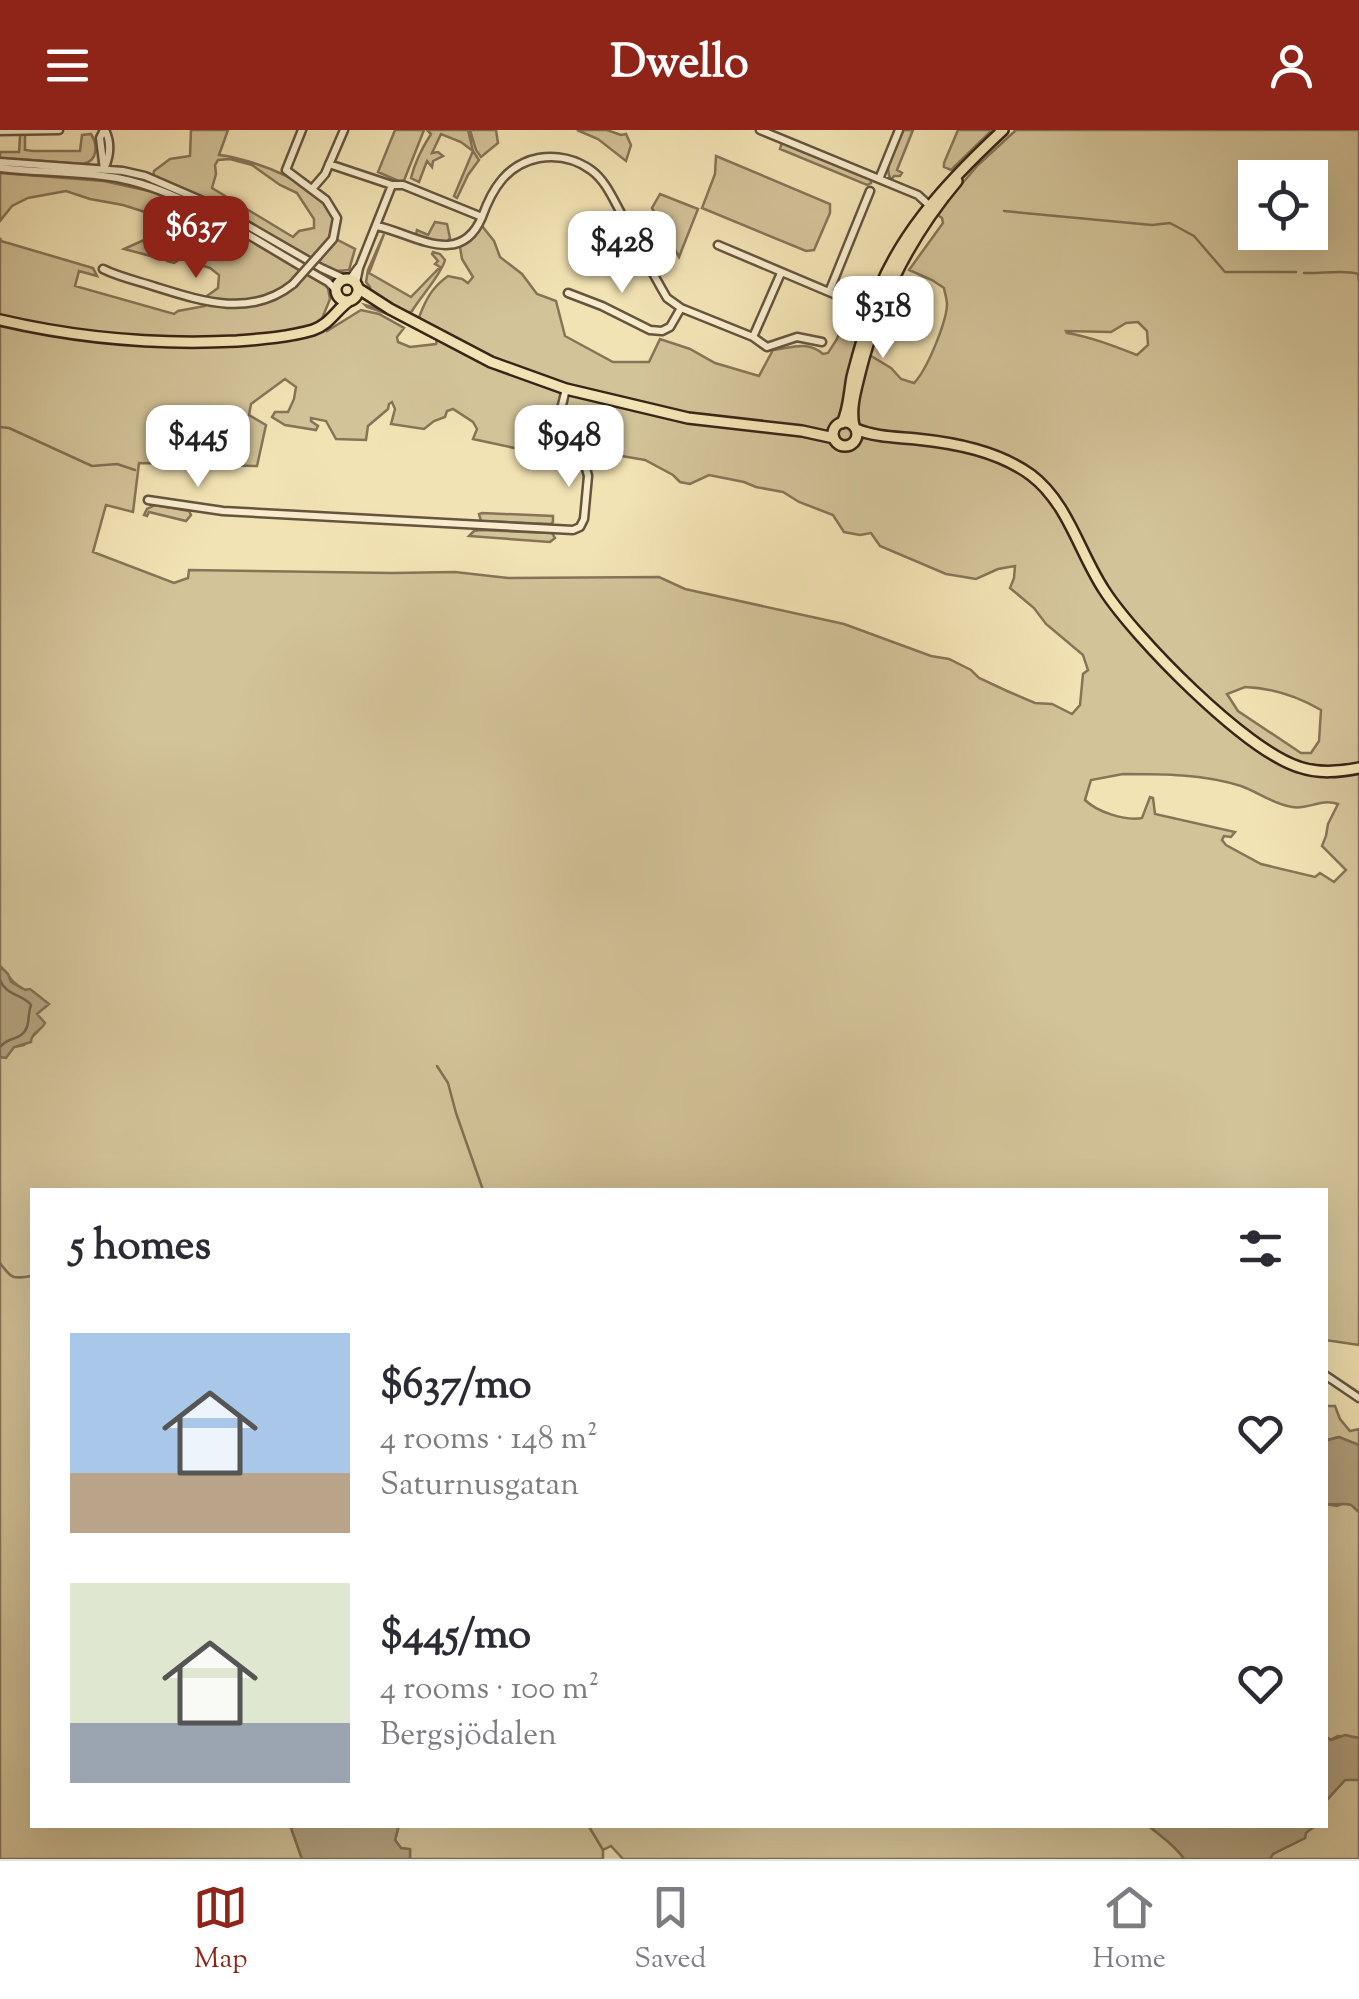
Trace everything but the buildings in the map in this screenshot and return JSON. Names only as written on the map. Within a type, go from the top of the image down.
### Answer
[{"type":"main road","points":[[834,438],[846,413],[857,357],[895,254],[1003,130]]},
{"type":"main road","points":[[344,297],[338,284],[352,282],[390,309],[502,366],[566,389],[643,409],[699,420],[802,431],[834,438],[842,446],[895,437]]},
{"type":"main road","points":[[0,320],[77,334],[180,342],[280,338],[308,330],[344,297],[358,294],[352,282]]},
{"type":"main road","points":[[344,297],[390,309]]},
{"type":"main road","points":[[854,442],[857,436],[852,413],[874,311]]},
{"type":"main road","points":[[802,431],[846,422],[872,434],[981,451],[1029,474],[1059,506],[1113,604],[1218,712],[1270,753],[1291,764],[1323,772],[1359,768]]},
{"type":"street","points":[[0,131],[60,130]]},
{"type":"street","points":[[103,173],[109,139],[105,130]]},
{"type":"street","points":[[103,268],[192,298],[223,304],[269,298],[293,284],[337,230],[332,207],[286,170],[302,130]]},
{"type":"street","points":[[312,188],[325,174],[344,130]]},
{"type":"street","points":[[760,130],[918,196],[932,208]]},
{"type":"street","points":[[879,179],[899,130]]},
{"type":"street","points":[[89,168],[105,156]]},
{"type":"street","points":[[105,156],[123,171]]},
{"type":"street","points":[[377,226],[432,245],[464,240],[474,231],[500,181],[518,166],[543,158],[561,158],[592,171],[610,191],[673,304],[770,347],[797,338],[822,342]]},
{"type":"street","points":[[330,164],[392,186],[403,185],[482,217]]},
{"type":"street","points":[[0,165],[123,171],[145,176],[192,196],[352,282],[392,186]]},
{"type":"street","points":[[0,165],[89,168],[143,184],[176,198],[328,282],[344,297]]},
{"type":"street","points":[[829,292],[870,191]]},
{"type":"street","points":[[718,246],[895,320]]},
{"type":"street","points":[[753,337],[781,272]]},
{"type":"street","points":[[568,293],[654,331],[670,327],[681,308]]},
{"type":"street","points":[[148,500],[223,511],[573,530],[584,519],[588,476],[582,453],[561,419],[566,389]]},
{"type":"street","points":[[1328,1377],[1359,1398]]},
{"type":"shaded area","points":[[191,130],[228,130],[219,155],[249,162],[285,176],[317,196],[328,207],[333,220],[330,236],[355,249],[349,270],[338,271],[328,288],[330,299],[321,321],[338,301],[341,303],[322,323],[327,331],[361,310],[379,314],[404,328],[398,342],[410,347],[436,344],[437,340],[365,305],[418,320],[429,295],[448,276],[468,283],[473,277],[460,247],[482,226],[500,257],[522,274],[537,294],[556,301],[565,336],[613,362],[649,362],[660,339],[715,363],[759,376],[773,350],[805,346],[828,353],[847,313],[854,312],[862,320],[859,348],[883,324],[868,354],[901,379],[914,383],[935,346],[947,303],[944,288],[909,270],[943,223],[936,214],[978,165],[1016,130],[1359,130],[1359,1345],[1328,1340],[1328,1188],[30,1188],[30,1828],[291,1828],[302,1859],[0,1859],[0,1057],[24,1045],[38,1031],[40,997],[16,984],[0,966],[0,238],[93,268],[97,276],[79,271],[75,286],[174,314],[205,306],[207,296],[218,288],[219,275],[194,263],[194,230],[189,226],[123,205],[66,191],[28,198],[12,206],[0,221],[0,173],[104,181],[149,191],[151,186],[110,173],[152,182],[154,171],[170,159],[190,156]],"holes":[[[218,160],[252,165],[297,193],[314,219],[314,228],[299,231],[293,237],[212,188]],[[1138,322],[1147,331],[1148,345],[1137,355],[1066,331],[1111,332],[1126,323]],[[285,379],[296,387],[288,412],[275,412],[272,417],[285,425],[316,430],[318,426],[311,418],[326,421],[336,439],[366,440],[368,426],[392,402],[395,409],[391,424],[424,429],[453,409],[473,422],[477,429],[473,439],[574,461],[573,456],[583,448],[591,470],[616,455],[645,460],[680,482],[690,484],[709,475],[783,492],[833,515],[844,532],[871,533],[880,546],[946,574],[976,579],[1015,566],[1010,588],[1083,655],[1088,670],[1083,674],[1080,705],[1072,714],[1052,704],[1035,703],[979,678],[949,659],[844,624],[685,589],[659,577],[508,578],[455,572],[189,570],[188,578],[174,583],[93,552],[106,505],[133,512],[139,463],[257,466],[266,425],[249,415],[251,404]],[[1245,687],[1294,697],[1321,710],[1319,741],[1311,753],[1301,753],[1238,711],[1227,694]],[[1123,774],[1227,782],[1292,807],[1338,804],[1322,846],[1346,870],[1334,882],[1320,873],[1315,877],[1261,864],[1222,840],[1235,832],[1155,814],[1150,797],[1142,818],[1135,819],[1104,812],[1085,800],[1091,780]]]},
{"type":"shaded area","points":[[395,130],[424,130],[403,183],[378,172]]},
{"type":"shaded area","points":[[427,130],[468,130],[473,151],[441,134],[432,153],[443,156],[433,161],[432,167],[427,161],[419,182],[411,178],[431,134]]},
{"type":"shaded area","points":[[470,130],[496,130],[498,143],[481,157]]},
{"type":"shaded area","points":[[577,130],[626,134],[631,145],[626,161],[598,139]]},
{"type":"shaded area","points":[[902,130],[913,130],[897,170],[902,173],[891,180],[889,162]]},
{"type":"shaded area","points":[[958,130],[992,130],[951,170],[944,163]]},
{"type":"shaded area","points":[[22,134],[25,150],[80,151],[82,135],[91,134],[95,152],[92,160],[83,164],[0,158],[0,152],[19,152]]},
{"type":"shaded area","points":[[782,142],[871,179],[871,183],[867,185],[780,149]]},
{"type":"shaded area","points":[[473,151],[479,160],[457,198],[454,196]]},
{"type":"shaded area","points":[[716,156],[830,204],[814,250],[806,251],[702,208],[715,174]]},
{"type":"shaded area","points":[[660,194],[698,209],[679,257],[652,208]]},
{"type":"shaded area","points":[[435,222],[447,224],[447,242],[416,235],[417,230],[428,235]]},
{"type":"shaded area","points":[[384,234],[369,273],[411,297],[440,267],[435,264],[438,261],[433,252],[445,260],[408,313],[370,295],[366,282],[368,270]]},
{"type":"shaded area","points":[[146,239],[179,249],[180,259],[174,263],[164,256],[162,259],[124,249]]},
{"type":"shaded area","points":[[155,505],[189,511],[191,515],[186,521],[149,512],[144,515]]},
{"type":"shaded area","points":[[482,513],[553,516],[553,522],[481,521]]},
{"type":"shaded area","points":[[481,530],[552,533],[555,538],[550,542],[469,536]]},
{"type":"shaded area","points":[[1328,1406],[1335,1406],[1350,1431],[1359,1429],[1359,1445],[1339,1437],[1328,1440]]},
{"type":"shaded area","points":[[1328,1504],[1352,1505],[1359,1512],[1359,1738],[1338,1736],[1330,1740]]},
{"type":"shaded area","points":[[1345,1780],[1359,1780],[1359,1859],[1270,1859],[1305,1838],[1311,1828],[1328,1828],[1328,1799]]},
{"type":"shaded area","points":[[398,1828],[1152,1828],[1184,1859],[623,1859],[611,1846],[603,1850],[603,1859],[410,1859],[410,1850],[401,1848],[395,1840]]},
{"type":"water","points":[[0,966],[11,982],[30,989],[49,1004],[37,1014],[45,1023],[31,1042],[14,1047],[6,1058],[0,1057]]},
{"type":"water","points":[[1339,1437],[1359,1445],[1359,1512],[1349,1504],[1328,1504],[1328,1440]]},
{"type":"water","points":[[1345,1735],[1359,1738],[1359,1780],[1345,1780],[1328,1799],[1328,1738]]},
{"type":"water","points":[[291,1828],[398,1828],[395,1840],[401,1848],[410,1849],[410,1859],[302,1859]]},
{"type":"water","points":[[1152,1828],[1312,1828],[1305,1838],[1270,1859],[1184,1859]]},
{"type":"waterway","points":[[1004,211],[1152,225],[1170,223],[1194,236],[1225,272],[1296,272]]},
{"type":"waterway","points":[[1304,273],[1353,273],[1358,274],[1359,281]]},
{"type":"waterway","points":[[0,427],[92,466],[117,464],[135,470]]},
{"type":"waterway","points":[[437,1066],[448,1083],[482,1188]]},
{"type":"waterway","points":[[0,1263],[13,1277],[30,1276]]},
{"type":"waterway","points":[[590,1828],[603,1850]]}]
